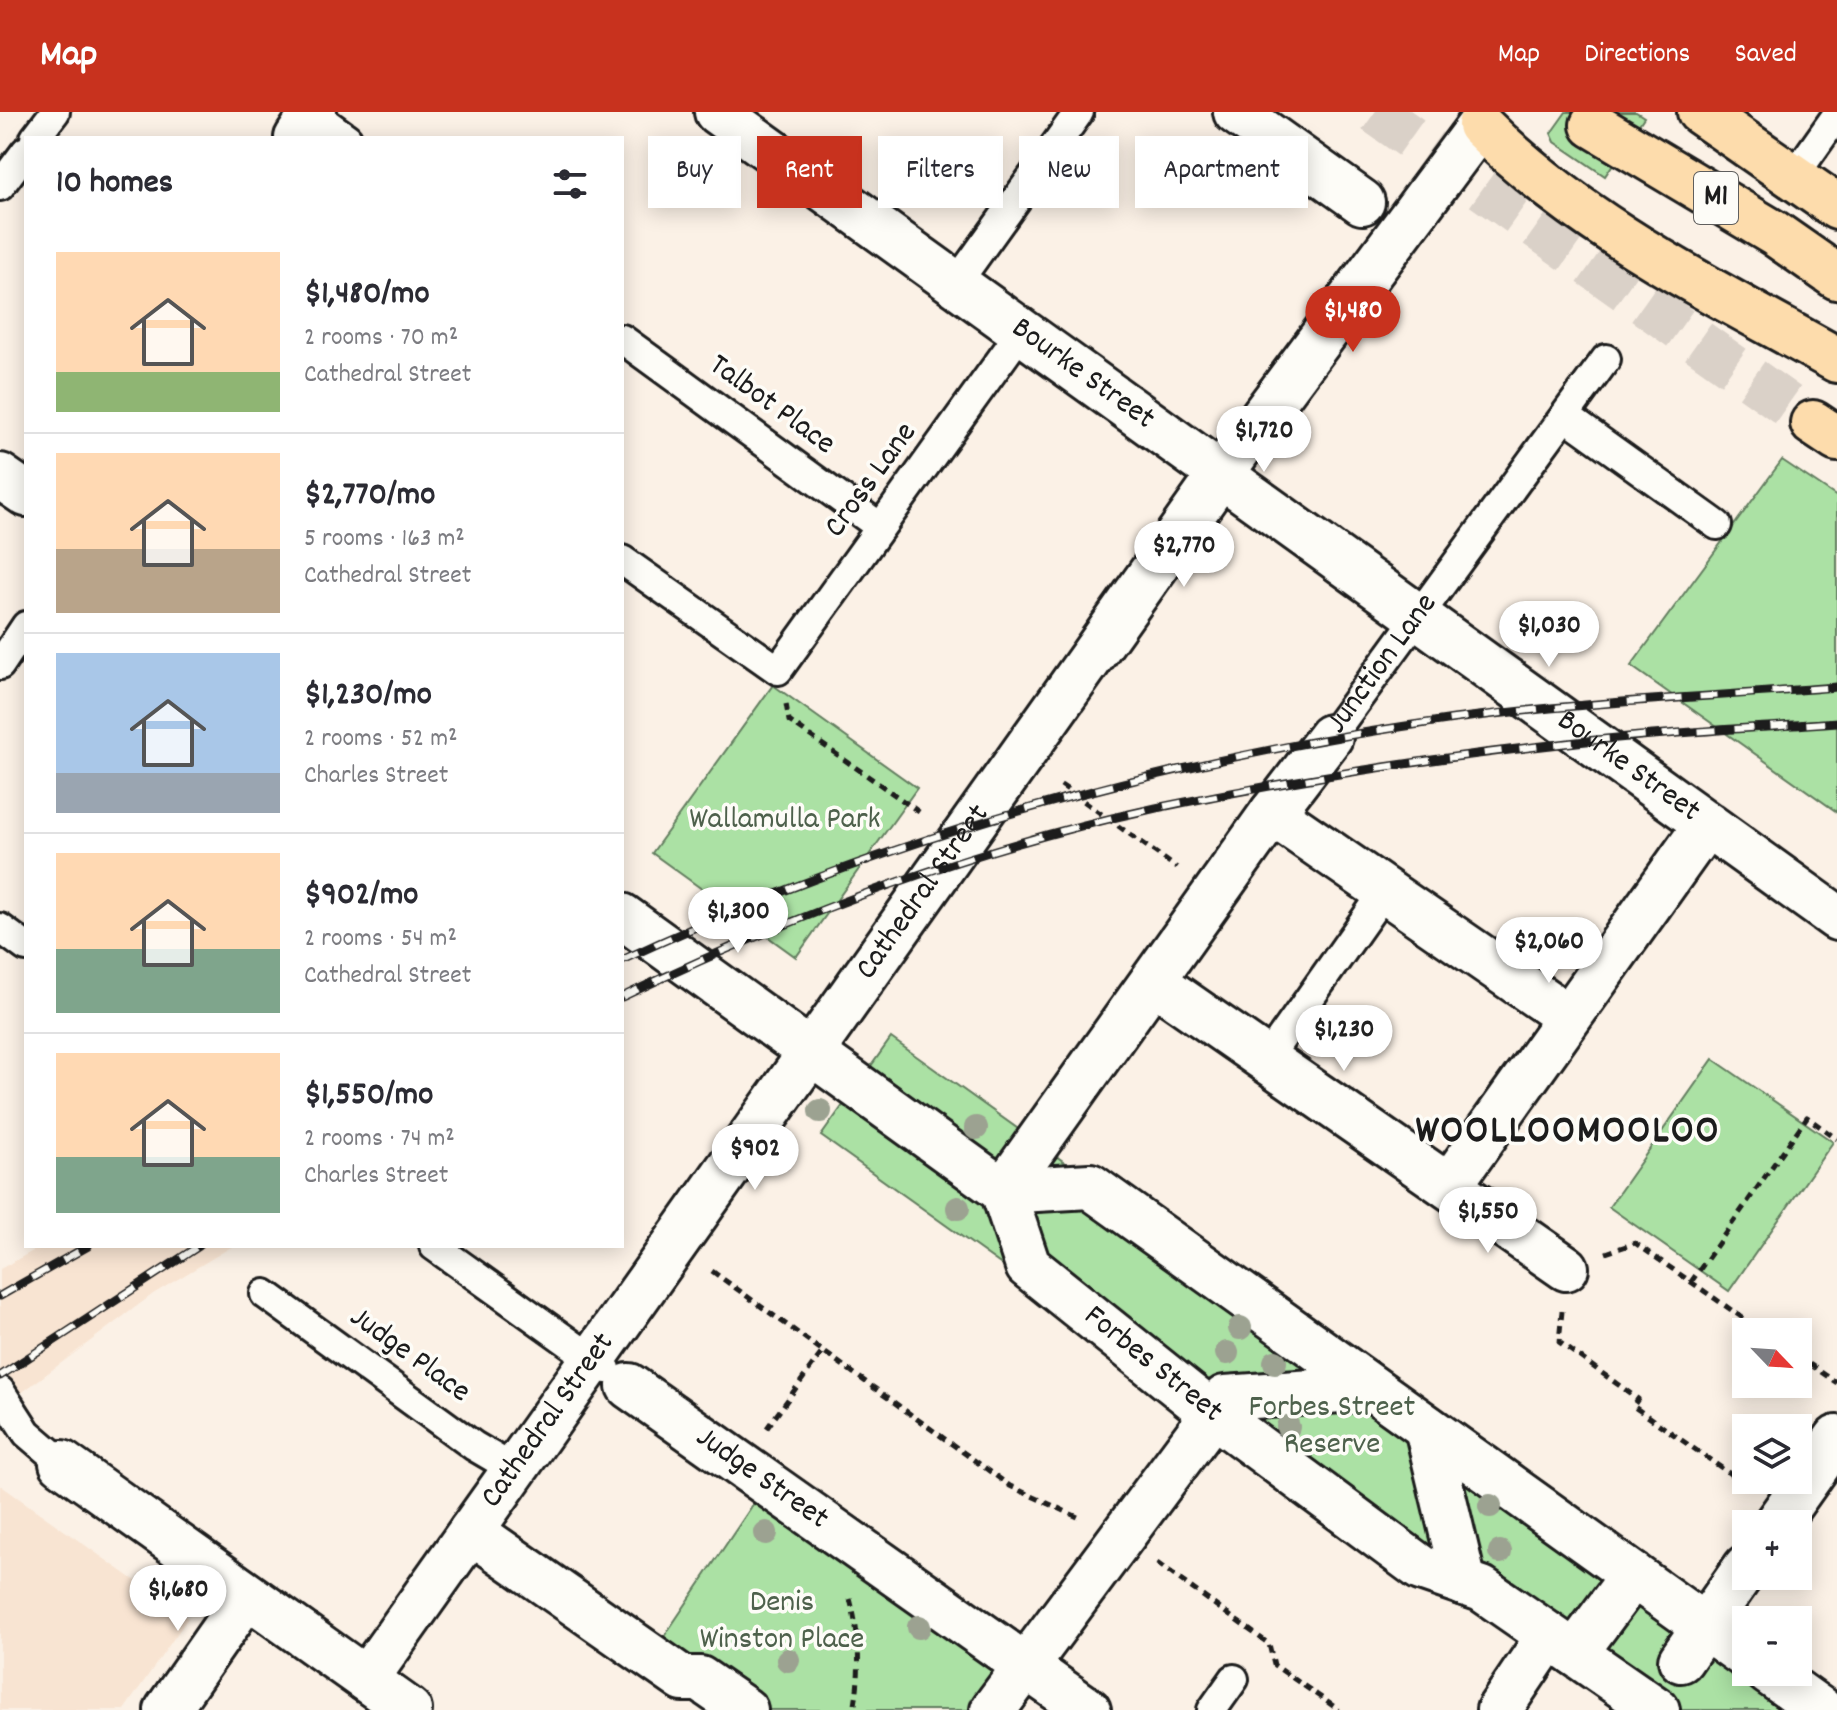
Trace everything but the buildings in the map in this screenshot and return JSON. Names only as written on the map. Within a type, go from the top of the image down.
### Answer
[{"type":"main road","points":[[1700,112],[1837,207]]},
{"type":"main road","points":[[1480,116],[1518,161],[1579,210],[1644,253],[1837,360]]},
{"type":"main road","name":"M1","points":[[1593,125],[1774,233],[1837,277]]},
{"type":"street","name":"Bourke Street","points":[[717,112],[1837,918]]},
{"type":"street","points":[[1236,112],[1362,202]]},
{"type":"street","name":"Cathedral Street","points":[[366,1679],[1480,116]]},
{"type":"street","points":[[0,476],[24,493]]},
{"type":"street","name":"Junction Lane","points":[[1003,1191],[1272,813],[1330,737]]},
{"type":"street","points":[[1272,813],[1568,1017]]},
{"type":"street","points":[[1449,1186],[1706,825]]},
{"type":"street","points":[[624,917],[814,1051],[1003,1191],[1090,1186],[1633,1575],[1693,1643],[1732,1653]]},
{"type":"street","points":[[1153,981],[1566,1268]]},
{"type":"street","name":"Forbes Street","points":[[1003,1191],[1028,1266],[1219,1406],[1421,1568],[1482,1589],[1657,1710]]},
{"type":"street","name":"Judge Street","points":[[629,1386],[1088,1710]]},
{"type":"street","name":"Forbes Street","points":[[1219,1406],[1371,1388]]},
{"type":"street","points":[[993,1710],[1219,1406]]},
{"type":"street","points":[[1427,1428],[1464,1583]]},
{"type":"street","points":[[1786,1510],[1837,1438]]},
{"type":"street","points":[[62,1463],[246,1597],[409,1710]]},
{"type":"street","points":[[471,1531],[683,1679],[700,1679],[745,1710]]},
{"type":"street","points":[[1499,1710],[1633,1575]]},
{"type":"street","points":[[1693,1643],[1732,1587]]},
{"type":"street","points":[[167,1710],[246,1597]]},
{"type":"street","points":[[1788,1686],[1821,1710]]},
{"type":"lane","points":[[37,136],[55,112]]},
{"type":"lane","points":[[955,285],[1079,112]]},
{"type":"lane","points":[[1794,176],[1837,115]]},
{"type":"lane","points":[[0,186],[24,154]]},
{"type":"lane","name":"Cross Lane","points":[[778,670],[1021,332]]},
{"type":"lane","name":"Talbot Place","points":[[624,340],[880,527]]},
{"type":"lane","name":"Junction Lane","points":[[1330,737],[1606,359]]},
{"type":"lane","points":[[1565,416],[1717,525]]},
{"type":"lane","points":[[624,561],[778,670]]},
{"type":"lane","points":[[0,665],[24,629]]},
{"type":"lane","points":[[1266,1060],[1385,891]]},
{"type":"lane","points":[[0,928],[24,946]]},
{"type":"lane","name":"Judge Street","points":[[437,1248],[629,1386]]},
{"type":"lane","name":"Judge Place","points":[[265,1294],[474,1446],[515,1470]]},
{"type":"lane","points":[[6,1401],[27,1433],[62,1463]]},
{"type":"lane","points":[[1212,1710],[1234,1679]]},
{"type":"path","points":[[778,670],[789,721],[922,814]]},
{"type":"path","points":[[1061,785],[1214,894]]},
{"type":"path","points":[[1691,1282],[1807,1117],[1837,1139]]},
{"type":"path","points":[[1743,1318],[1635,1243],[1566,1268],[1559,1342],[1638,1399],[1633,1406],[1770,1510]]},
{"type":"path","points":[[712,1271],[1010,1486],[1121,1537],[1269,1644],[1274,1665],[1339,1710]]},
{"type":"path","points":[[741,1464],[823,1351]]},
{"type":"path","points":[[1812,1366],[1837,1383]]},
{"type":"path","points":[[831,1528],[858,1627],[858,1687],[854,1710]]},
{"type":"shaded area","points":[[38,1248],[230,1248],[153,1294],[0,1409],[0,1269]]},
{"type":"shaded area","points":[[0,1485],[188,1618],[124,1710],[0,1710]]},
{"type":"green space","points":[[1566,112],[1636,112],[1644,117],[1605,176],[1555,142],[1551,133]]},
{"type":"green space","points":[[1782,460],[1837,497],[1837,812],[1631,666]]},
{"type":"green space","name":"Wallamulla Park","points":[[773,685],[917,788],[796,957],[652,853]]},
{"type":"green space","name":"Forbes Street Reserve","points":[[891,1038],[1732,1639],[1732,1686],[1798,1686],[1832,1710],[1625,1710],[821,1136]]},
{"type":"green space","points":[[1713,1059],[1833,1142],[1729,1291],[1609,1207]]},
{"type":"green space","name":"Denis Winston Place","points":[[756,1500],[1005,1669],[978,1710],[757,1710],[659,1644]]},
{"type":"tunnel","points":[[1375,112],[1813,423]]},
{"type":"railway","points":[[624,959],[823,876],[925,840],[1133,780],[1239,756],[1346,736],[1502,713],[1837,687]]},
{"type":"railway","points":[[624,996],[751,939],[883,887],[1019,843],[1156,808],[1307,779],[1509,750],[1629,737],[1837,722]]},
{"type":"railway","points":[[0,1296],[84,1248]]},
{"type":"railway","points":[[0,1376],[196,1248]]},
{"type":"district","name":"WOOLLOOMOOLOO","points":[[1568,1133]]}]
